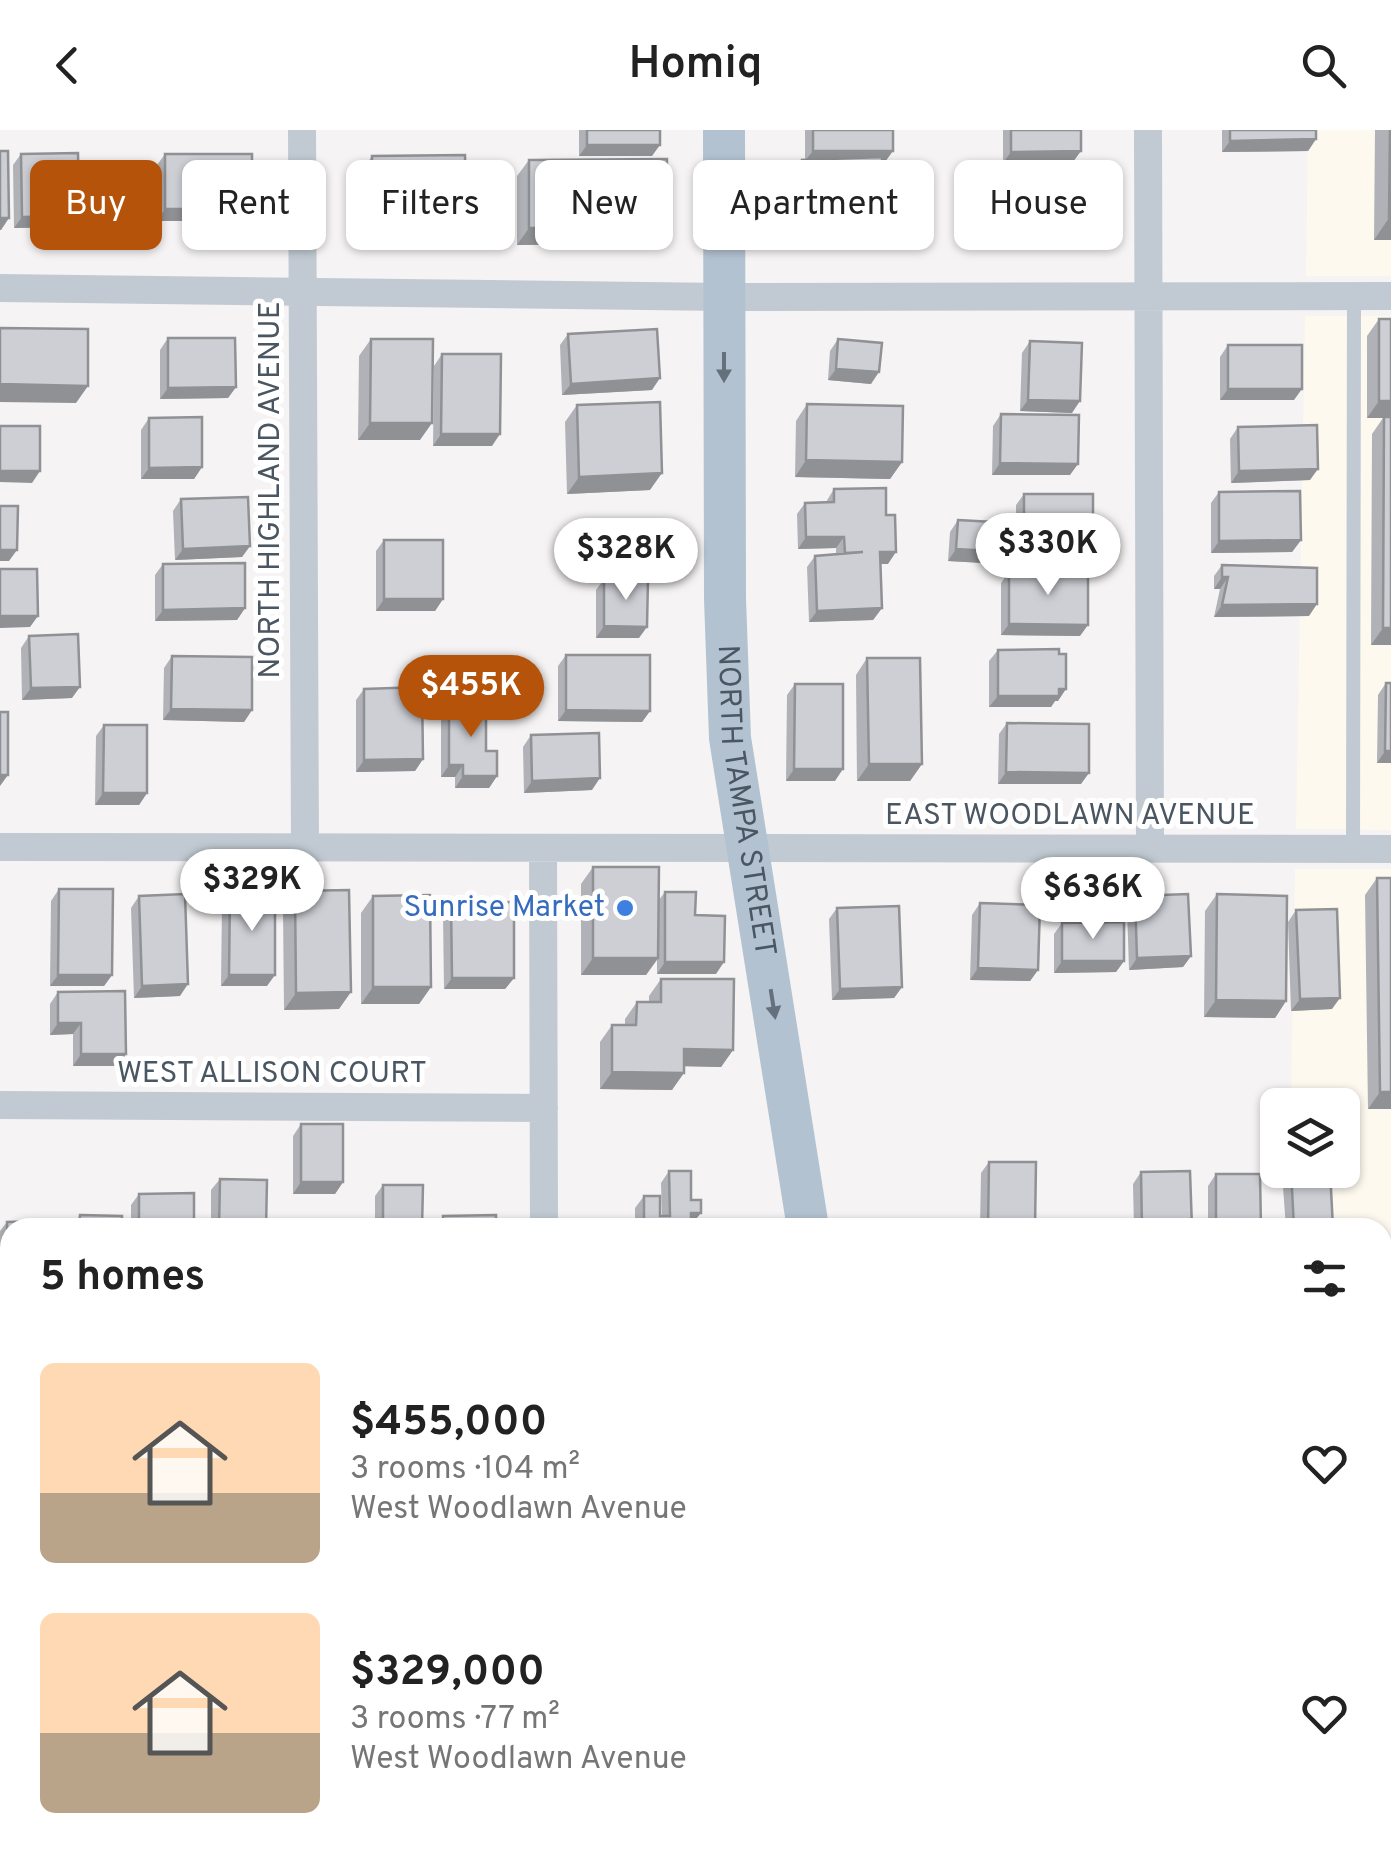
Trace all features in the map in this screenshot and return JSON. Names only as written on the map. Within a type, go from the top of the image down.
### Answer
[{"type":"main road","name":"NORTH TAMPA STREET","points":[[724,130],[730,738],[806,1218]]},
{"type":"street","name":"NORTH HIGHLAND AVENUE","points":[[302,130],[305,849]]},
{"type":"street","points":[[1148,130],[1150,848]]},
{"type":"street","points":[[0,288],[724,296],[1391,296]]},
{"type":"street","name":"EAST WOODLAWN AVENUE","points":[[0,847],[1391,849]]},
{"type":"street","points":[[543,848],[544,1218]]},
{"type":"street","name":"WEST ALLISON COURT","points":[[0,1105],[544,1108]]},
{"type":"lane","points":[[1353,849],[1354,296]]},
{"type":"shaded area","points":[[1308,130],[1391,130],[1391,276],[1306,276]]},
{"type":"shaded area","points":[[1305,316],[1391,316],[1391,830],[1296,829]]},
{"type":"shaded area","points":[[1295,869],[1391,869],[1391,1218],[1289,1218],[1290,1188],[1360,1188],[1360,1088],[1291,1088]]},
{"type":"building","points":[[587,130],[660,130],[660,145],[587,145]]},
{"type":"building","points":[[813,130],[893,130],[893,151],[813,151]]},
{"type":"building","points":[[1011,130],[1081,130],[1081,151],[1011,152]]},
{"type":"building","points":[[1230,130],[1316,130],[1316,139],[1230,141]]},
{"type":"building","points":[[1390,130],[1391,218],[1389,218]]},
{"type":"building","points":[[0,151],[8,151],[9,218],[0,218]]},
{"type":"building","points":[[78,153],[78,160],[30,160],[30,217],[22,217],[21,154]]},
{"type":"building","points":[[165,154],[252,154],[252,160],[182,160],[182,209],[165,209]]},
{"type":"building","points":[[465,155],[465,160],[372,160],[372,156]]},
{"type":"building","points":[[882,157],[882,160],[802,160]]},
{"type":"building","points":[[667,159],[535,160],[535,228],[529,228],[529,160]]},
{"type":"building","points":[[1379,319],[1391,319],[1391,401],[1379,401]]},
{"type":"building","points":[[0,328],[88,329],[88,386],[0,384]]},
{"type":"building","points":[[657,329],[660,378],[571,384],[568,334]]},
{"type":"building","points":[[168,338],[235,338],[236,387],[168,388]]},
{"type":"building","points":[[371,339],[433,339],[432,423],[370,423]]},
{"type":"building","points":[[838,339],[882,343],[879,372],[836,369]]},
{"type":"building","points":[[1030,341],[1082,343],[1080,401],[1028,400]]},
{"type":"building","points":[[1228,345],[1302,345],[1302,389],[1228,389]]},
{"type":"building","points":[[442,354],[501,354],[500,434],[441,434]]},
{"type":"building","points":[[660,402],[662,473],[579,477],[577,405]]},
{"type":"building","points":[[807,404],[903,406],[902,462],[806,460]]},
{"type":"building","points":[[1001,414],[1079,415],[1078,464],[1000,463]]},
{"type":"building","points":[[202,417],[202,467],[149,468],[149,418]]},
{"type":"building","points":[[1384,417],[1391,417],[1391,628],[1383,628]]},
{"type":"building","points":[[1317,425],[1318,469],[1239,471],[1238,427]]},
{"type":"building","points":[[0,426],[40,426],[40,471],[0,471]]},
{"type":"building","points":[[886,488],[886,515],[895,515],[896,552],[880,552],[882,608],[817,611],[815,556],[863,552],[845,553],[844,537],[806,537],[805,503],[834,502],[834,489]]},
{"type":"building","points":[[1300,491],[1301,540],[1219,541],[1219,492]]},
{"type":"building","points":[[1024,494],[1093,494],[1093,535],[1024,535]]},
{"type":"building","points":[[248,497],[250,546],[183,549],[181,499]]},
{"type":"building","points":[[0,506],[18,506],[17,550],[0,550]]},
{"type":"building","points":[[958,520],[1011,523],[1009,552],[956,549]]},
{"type":"building","points":[[384,540],[443,540],[443,599],[384,599]]},
{"type":"building","points":[[245,563],[245,608],[163,610],[163,564]]},
{"type":"building","points":[[1222,565],[1317,568],[1317,604],[1222,605],[1228,577],[1222,577]]},
{"type":"building","points":[[0,569],[37,569],[38,616],[0,616]]},
{"type":"building","points":[[1009,572],[1088,573],[1088,625],[1009,624]]},
{"type":"building","points":[[604,579],[648,579],[647,627],[604,626]]},
{"type":"building","points":[[78,634],[80,687],[31,688],[29,636]]},
{"type":"building","points":[[1059,649],[1059,654],[1066,654],[1066,689],[1059,689],[1059,696],[998,696],[998,650]]},
{"type":"building","points":[[566,655],[650,655],[650,711],[566,710]]},
{"type":"building","points":[[172,656],[252,657],[252,710],[171,709]]},
{"type":"building","points":[[867,658],[920,658],[922,764],[869,764]]},
{"type":"building","points":[[1386,683],[1391,683],[1391,751],[1385,751]]},
{"type":"building","points":[[795,684],[843,684],[843,769],[794,769]]},
{"type":"building","points":[[422,687],[423,759],[364,760],[364,689]]},
{"type":"building","points":[[486,702],[486,751],[497,751],[497,776],[463,776],[463,765],[449,765],[449,704]]},
{"type":"building","points":[[0,712],[8,712],[8,775],[0,775]]},
{"type":"building","points":[[1007,723],[1089,724],[1089,773],[1006,772]]},
{"type":"building","points":[[104,725],[147,725],[147,793],[103,793]]},
{"type":"building","points":[[599,733],[600,778],[532,781],[531,735]]},
{"type":"building","points":[[593,867],[659,867],[658,958],[593,958]]},
{"type":"building","points":[[1377,878],[1391,878],[1391,1092],[1380,1092]]},
{"type":"building","points":[[59,889],[113,889],[112,975],[58,975]]},
{"type":"building","points":[[349,890],[351,992],[296,993],[295,891]]},
{"type":"building","points":[[230,892],[275,892],[275,975],[229,975]]},
{"type":"building","points":[[665,892],[696,892],[695,915],[725,916],[724,962],[665,962]]},
{"type":"building","points":[[185,894],[188,984],[142,986],[139,896]]},
{"type":"building","points":[[1188,894],[1191,956],[1137,958],[1135,896]]},
{"type":"building","points":[[1217,894],[1287,896],[1286,1001],[1216,1000]]},
{"type":"building","points":[[430,895],[431,987],[373,987],[373,896]]},
{"type":"building","points":[[514,902],[514,978],[452,978],[451,903]]},
{"type":"building","points":[[980,903],[1040,905],[1038,970],[978,968]]},
{"type":"building","points":[[899,906],[902,987],[840,989],[837,908]]},
{"type":"building","points":[[1337,909],[1340,998],[1300,999],[1296,910]]},
{"type":"building","points":[[1124,922],[1124,961],[1062,961],[1062,923]]},
{"type":"building","points":[[661,979],[734,979],[733,1050],[684,1049],[684,1073],[612,1072],[612,1025],[636,1025],[637,1002],[661,1002]]},
{"type":"building","points":[[125,991],[126,1054],[81,1054],[81,1023],[58,1023],[58,992]]},
{"type":"building","points":[[301,1124],[343,1124],[343,1182],[301,1182]]},
{"type":"building","points":[[989,1162],[1036,1162],[1035,1218],[988,1218]]},
{"type":"building","points":[[669,1171],[691,1171],[691,1200],[701,1200],[701,1213],[691,1213],[691,1218],[644,1218],[644,1196],[660,1196],[660,1216],[670,1216]]},
{"type":"building","points":[[1190,1171],[1192,1218],[1142,1218],[1141,1172]]},
{"type":"building","points":[[1216,1174],[1260,1174],[1261,1218],[1216,1218]]},
{"type":"building","points":[[220,1179],[267,1180],[266,1218],[219,1218]]},
{"type":"building","points":[[383,1185],[423,1185],[422,1218],[383,1218]]},
{"type":"building","points":[[1292,1188],[1331,1188],[1332,1218],[1293,1218]]},
{"type":"building","points":[[194,1193],[194,1218],[139,1218],[139,1194]]},
{"type":"building","points":[[80,1215],[122,1216],[122,1218],[80,1218]]},
{"type":"building","points":[[496,1215],[496,1218],[443,1218]]},
{"type":"place","name":"Sunrise Market","points":[[625,908]]}]
